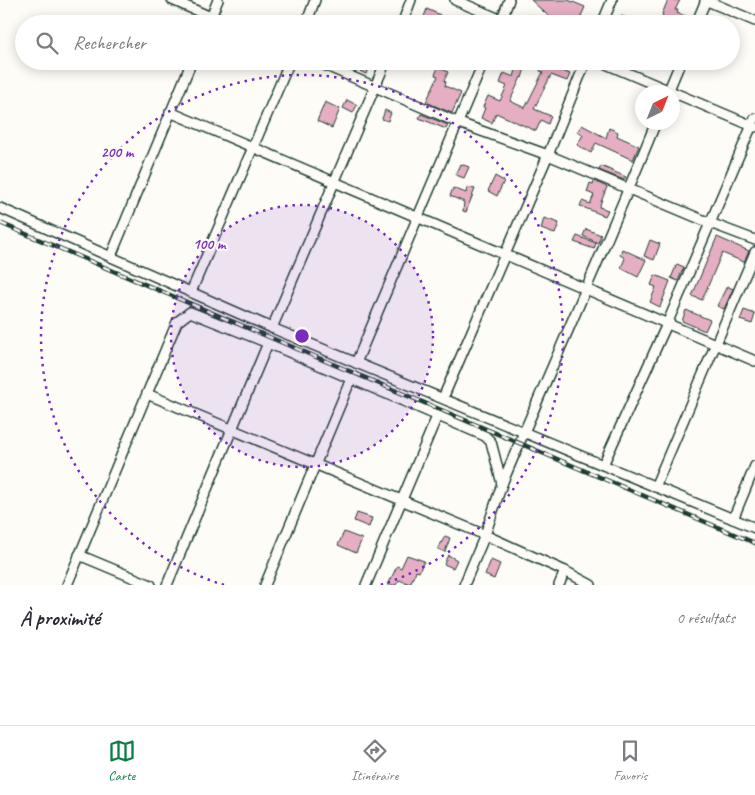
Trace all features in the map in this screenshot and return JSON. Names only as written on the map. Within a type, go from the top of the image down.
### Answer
[{"type":"street","points":[[172,0],[200,15]]},
{"type":"street","points":[[211,15],[218,0]]},
{"type":"street","points":[[310,15],[316,0]]},
{"type":"street","points":[[405,15],[411,0]]},
{"type":"street","points":[[455,0],[486,15]]},
{"type":"street","points":[[503,15],[509,0]]},
{"type":"street","points":[[606,15],[612,0]]},
{"type":"street","points":[[700,15],[706,0],[755,21]]},
{"type":"street","points":[[110,256],[188,70]]},
{"type":"street","points":[[191,292],[286,70]]},
{"type":"street","points":[[336,70],[459,123],[548,156],[755,240]]},
{"type":"street","points":[[272,328],[383,70]]},
{"type":"street","points":[[356,363],[480,70]]},
{"type":"street","points":[[444,398],[504,254],[548,156],[582,70]]},
{"type":"street","points":[[619,70],[652,85]]},
{"type":"street","points":[[671,85],[677,70]]},
{"type":"street","points":[[603,465],[668,324],[754,124],[680,96]]},
{"type":"street","points":[[170,112],[755,361]]},
{"type":"street","points":[[464,585],[485,535],[502,484],[653,130]]},
{"type":"street","points":[[0,208],[272,328],[755,528]]},
{"type":"street","points":[[655,487],[755,252]]},
{"type":"street","points":[[67,585],[177,322],[190,312],[438,414],[485,436],[491,442],[502,484]]},
{"type":"street","points":[[167,585],[268,343]]},
{"type":"street","points":[[265,585],[351,379]]},
{"type":"street","points":[[147,394],[485,535],[565,571],[591,585]]},
{"type":"street","points":[[366,585],[438,414]]},
{"type":"street","points":[[733,519],[755,466]]},
{"type":"street","points":[[79,555],[151,585]]},
{"type":"street","points":[[559,585],[565,571]]},
{"type":"building","points":[[531,0],[568,0],[585,7],[582,15],[547,15]]},
{"type":"building","points":[[668,0],[680,0],[675,10],[678,10],[677,13],[683,15],[662,14]]},
{"type":"building","points":[[427,9],[440,15],[425,15]]},
{"type":"building","points":[[357,70],[368,70],[366,74]]},
{"type":"building","points":[[437,70],[448,72],[444,81],[446,82],[445,86],[461,93],[452,113],[426,102],[438,76],[435,75]]},
{"type":"building","points":[[516,70],[524,70],[510,101],[525,108],[543,72],[540,71],[560,70],[570,74],[567,81],[551,75],[534,109],[551,116],[548,124],[541,120],[536,131],[496,113],[492,123],[481,118],[488,96],[500,101],[507,86],[500,83],[504,73],[514,77]]},
{"type":"building","points":[[347,100],[357,105],[353,113],[343,108]]},
{"type":"building","points":[[325,102],[340,109],[332,128],[317,121]]},
{"type":"building","points":[[385,110],[391,113],[388,121],[382,119]]},
{"type":"building","points":[[421,114],[448,125],[446,129],[419,118]]},
{"type":"building","points":[[582,125],[606,138],[609,128],[618,132],[617,136],[639,146],[633,160],[596,143],[591,153],[577,145],[583,135],[577,132]]},
{"type":"building","points":[[461,164],[469,167],[464,178],[456,175]]},
{"type":"building","points":[[601,166],[626,177],[624,180],[599,170]]},
{"type":"building","points":[[495,176],[504,181],[497,196],[488,191]]},
{"type":"building","points":[[594,181],[607,187],[599,207],[608,210],[605,216],[580,206],[582,201],[590,204],[594,195],[587,192],[590,183],[593,184]]},
{"type":"building","points":[[467,187],[475,189],[466,212],[463,211],[464,202],[450,196],[453,188],[466,193]]},
{"type":"building","points":[[544,218],[559,223],[555,234],[541,229]]},
{"type":"building","points":[[586,229],[601,235],[598,243],[583,236]]},
{"type":"building","points":[[577,236],[596,243],[594,249],[574,242]]},
{"type":"building","points":[[717,237],[749,251],[744,262],[722,253],[702,300],[692,296]]},
{"type":"building","points":[[650,240],[660,244],[654,260],[644,256]]},
{"type":"building","points":[[622,249],[646,260],[638,277],[621,268],[625,258],[620,255]]},
{"type":"building","points":[[677,264],[684,267],[678,281],[671,278]]},
{"type":"building","points":[[655,275],[670,281],[660,307],[650,302],[656,287],[651,285]]},
{"type":"building","points":[[727,286],[733,289],[724,309],[717,306]]},
{"type":"building","points":[[686,310],[710,320],[705,331],[682,321]]},
{"type":"building","points":[[744,310],[755,314],[752,324],[740,320]]},
{"type":"building","points":[[357,513],[372,518],[369,527],[354,521]]},
{"type":"building","points":[[344,532],[362,539],[356,553],[338,545]]},
{"type":"building","points":[[445,536],[450,538],[445,552],[438,549]]},
{"type":"building","points":[[407,555],[424,561],[419,572],[416,571],[410,584],[399,580],[396,585],[388,585],[397,566],[401,568]]},
{"type":"building","points":[[448,555],[457,560],[453,568],[444,564]]},
{"type":"building","points":[[491,560],[500,564],[494,579],[485,575]]},
{"type":"railway","points":[[0,223],[755,543]]}]
